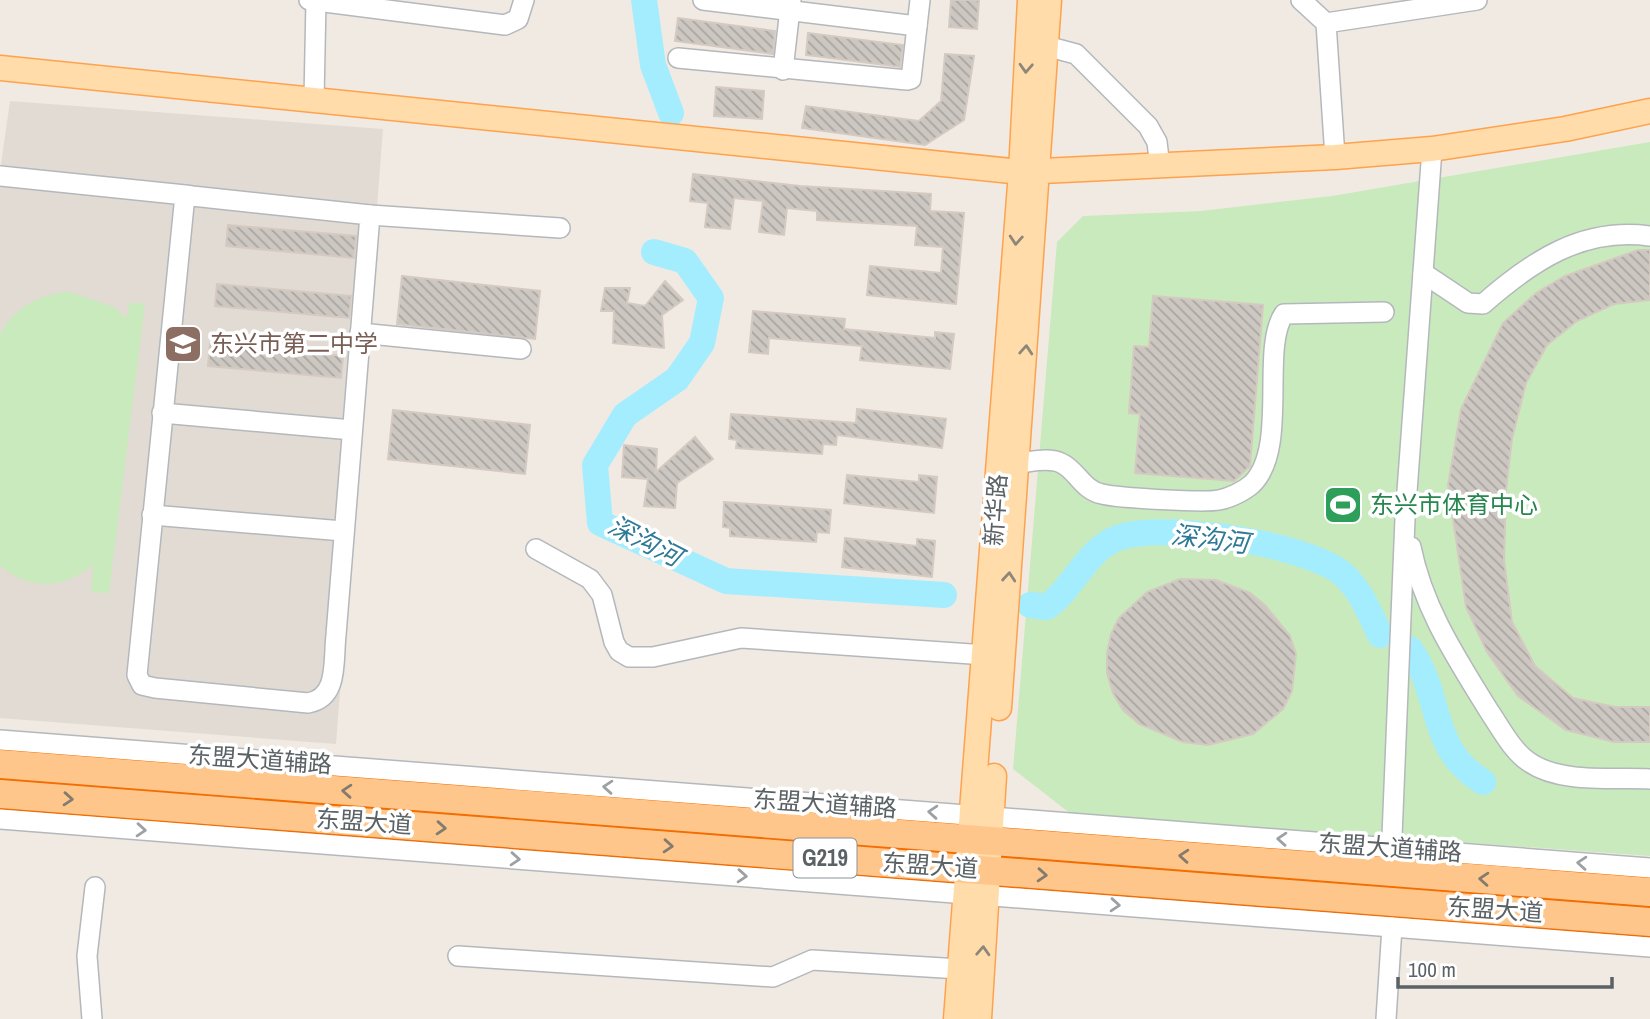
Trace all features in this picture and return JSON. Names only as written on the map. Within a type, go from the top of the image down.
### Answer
[{"type":"highway","name":"东盟大道","points":[[0,764],[982,828],[1391,860],[1650,892]]},
{"type":"highway","name":"东盟大道","points":[[0,794],[977,882],[1650,922]]},
{"type":"main road","name":"新华路","points":[[956,1019],[960,968],[977,882],[1018,463],[1030,172],[1030,0]]},
{"type":"main road","name":"新华路","points":[[982,828],[986,655],[1030,172],[1049,0]]},
{"type":"main road","points":[[0,68],[1030,172],[1335,158],[1432,149],[1565,129],[1650,111]]},
{"type":"main road","name":"新华路","points":[[977,882],[979,1019]]},
{"type":"street","points":[[309,0],[427,7],[505,25],[518,19],[524,0]]},
{"type":"street","points":[[314,99],[316,0]]},
{"type":"street","points":[[703,0],[790,5],[917,26]]},
{"type":"street","points":[[678,58],[783,70],[911,79],[920,0]]},
{"type":"street","points":[[1301,0],[1326,23],[1335,158]]},
{"type":"street","points":[[1326,23],[1392,7],[1477,0]]},
{"type":"street","points":[[783,70],[790,5]]},
{"type":"street","points":[[1046,46],[1076,54],[1148,125],[1157,142],[1160,167]]},
{"type":"street","points":[[1391,860],[1405,519],[1432,149]]},
{"type":"street","points":[[0,176],[370,215],[560,228]]},
{"type":"street","points":[[185,195],[137,675],[142,685],[308,703],[321,701],[330,691],[370,215]]},
{"type":"street","points":[[1423,273],[1468,303],[1483,304],[1555,251],[1590,237],[1613,234],[1650,236]]},
{"type":"street","points":[[1018,463],[1060,463],[1078,481],[1102,494],[1219,500],[1242,492],[1254,482],[1269,445],[1275,387],[1276,330],[1284,314],[1384,312]]},
{"type":"street","points":[[360,333],[521,349]]},
{"type":"street","points":[[162,413],[352,430]]},
{"type":"street","points":[[152,515],[342,531]]},
{"type":"street","points":[[1405,519],[1415,569],[1432,614],[1497,724],[1528,762],[1561,775],[1650,779]]},
{"type":"street","points":[[536,549],[590,579],[602,595],[614,642],[619,651],[629,657],[653,657],[741,638],[986,655]]},
{"type":"street","name":"东盟大道辅路","points":[[0,740],[982,828]]},
{"type":"street","points":[[0,818],[977,882],[1392,927],[1650,947]]},
{"type":"street","name":"东盟大道辅路","points":[[1391,860],[1650,868]]},
{"type":"street","points":[[92,1019],[87,956],[95,887]]},
{"type":"street","points":[[1386,1019],[1392,927]]},
{"type":"street","points":[[458,956],[773,977],[812,960],[960,968]]},
{"type":"shaded area","name":"东兴市第二中学","points":[[10,101],[383,129],[336,744],[0,718],[0,171]]},
{"type":"green space","name":"东兴市体育中心","points":[[1650,142],[1650,856],[1071,814],[1013,769],[1057,242],[1083,216],[1201,211],[1332,196]]},
{"type":"green space","points":[[70,292],[114,307],[126,318],[130,303],[145,303],[109,593],[91,592],[93,564],[71,578],[48,584],[23,580],[0,566],[0,335],[12,317],[29,304],[49,295]]},
{"type":"building","points":[[951,0],[979,0],[977,29],[949,27]]},
{"type":"building","points":[[678,18],[775,31],[773,54],[675,41]]},
{"type":"building","points":[[808,33],[903,45],[900,67],[806,55]]},
{"type":"building","points":[[945,54],[974,56],[964,120],[925,145],[802,128],[806,106],[919,121],[941,101]]},
{"type":"building","points":[[716,87],[764,91],[762,119],[714,116]]},
{"type":"building","points":[[693,174],[800,186],[931,194],[930,211],[964,213],[956,304],[867,295],[870,266],[941,273],[943,247],[915,245],[917,226],[817,220],[817,211],[787,208],[784,235],[759,232],[763,201],[734,198],[730,229],[705,227],[708,203],[690,201]]},
{"type":"building","points":[[228,225],[356,236],[354,258],[226,246]]},
{"type":"building","points":[[1638,250],[1650,250],[1650,300],[1614,304],[1577,321],[1547,345],[1526,383],[1512,439],[1506,490],[1504,560],[1512,622],[1535,666],[1573,698],[1615,707],[1650,707],[1650,742],[1614,742],[1566,730],[1518,696],[1487,652],[1466,607],[1448,485],[1461,409],[1503,323],[1536,293],[1565,276]]},
{"type":"building","points":[[402,276],[540,291],[535,339],[397,324]]},
{"type":"building","points":[[665,281],[683,300],[662,315],[664,348],[613,343],[614,311],[601,311],[605,288],[630,288],[627,303],[645,306]]},
{"type":"building","points":[[217,284],[351,296],[349,318],[215,306]]},
{"type":"building","points":[[1153,296],[1263,305],[1250,466],[1234,481],[1135,473],[1140,414],[1129,413],[1134,346],[1149,347]]},
{"type":"building","points":[[753,311],[845,319],[844,329],[935,338],[935,332],[954,334],[950,369],[860,360],[862,346],[769,338],[768,354],[749,352]]},
{"type":"building","points":[[210,344],[343,356],[341,378],[208,366]]},
{"type":"building","points":[[857,409],[946,419],[942,448],[837,435],[836,445],[823,444],[822,454],[736,448],[737,440],[729,439],[731,414],[856,423]]},
{"type":"building","points":[[393,410],[530,425],[525,474],[388,459]]},
{"type":"building","points":[[695,437],[713,459],[677,483],[675,508],[644,506],[648,479],[622,477],[624,445],[657,449],[656,472]]},
{"type":"building","points":[[847,475],[919,482],[919,475],[937,477],[934,513],[844,503]]},
{"type":"building","points":[[724,502],[831,510],[829,533],[817,532],[816,542],[730,536],[730,528],[723,527]]},
{"type":"building","points":[[845,538],[917,546],[917,539],[935,541],[932,577],[842,567]]},
{"type":"building","points":[[1180,579],[1216,580],[1250,593],[1265,605],[1290,636],[1296,654],[1292,691],[1283,709],[1253,734],[1208,745],[1183,742],[1139,724],[1123,710],[1113,693],[1107,673],[1107,653],[1111,634],[1119,618],[1147,592]]},
{"type":"waterway","name":"深沟河","points":[[644,0],[653,65],[671,113]]},
{"type":"waterway","name":"深沟河","points":[[654,252],[685,261],[711,298],[702,343],[677,379],[625,415],[595,465],[600,523],[726,581],[944,595]]},
{"type":"waterway","name":"深沟河","points":[[1030,605],[1047,607],[1109,542],[1129,535],[1192,533],[1266,545],[1327,564],[1345,576],[1356,589],[1380,635]]},
{"type":"waterway","name":"深沟河","points":[[1410,649],[1427,684],[1444,737],[1465,768],[1483,782]]},
{"type":"place","name":"东兴市第二中学","points":[[183,344]]},
{"type":"place","name":"东兴市体育中心","points":[[1343,505]]}]
